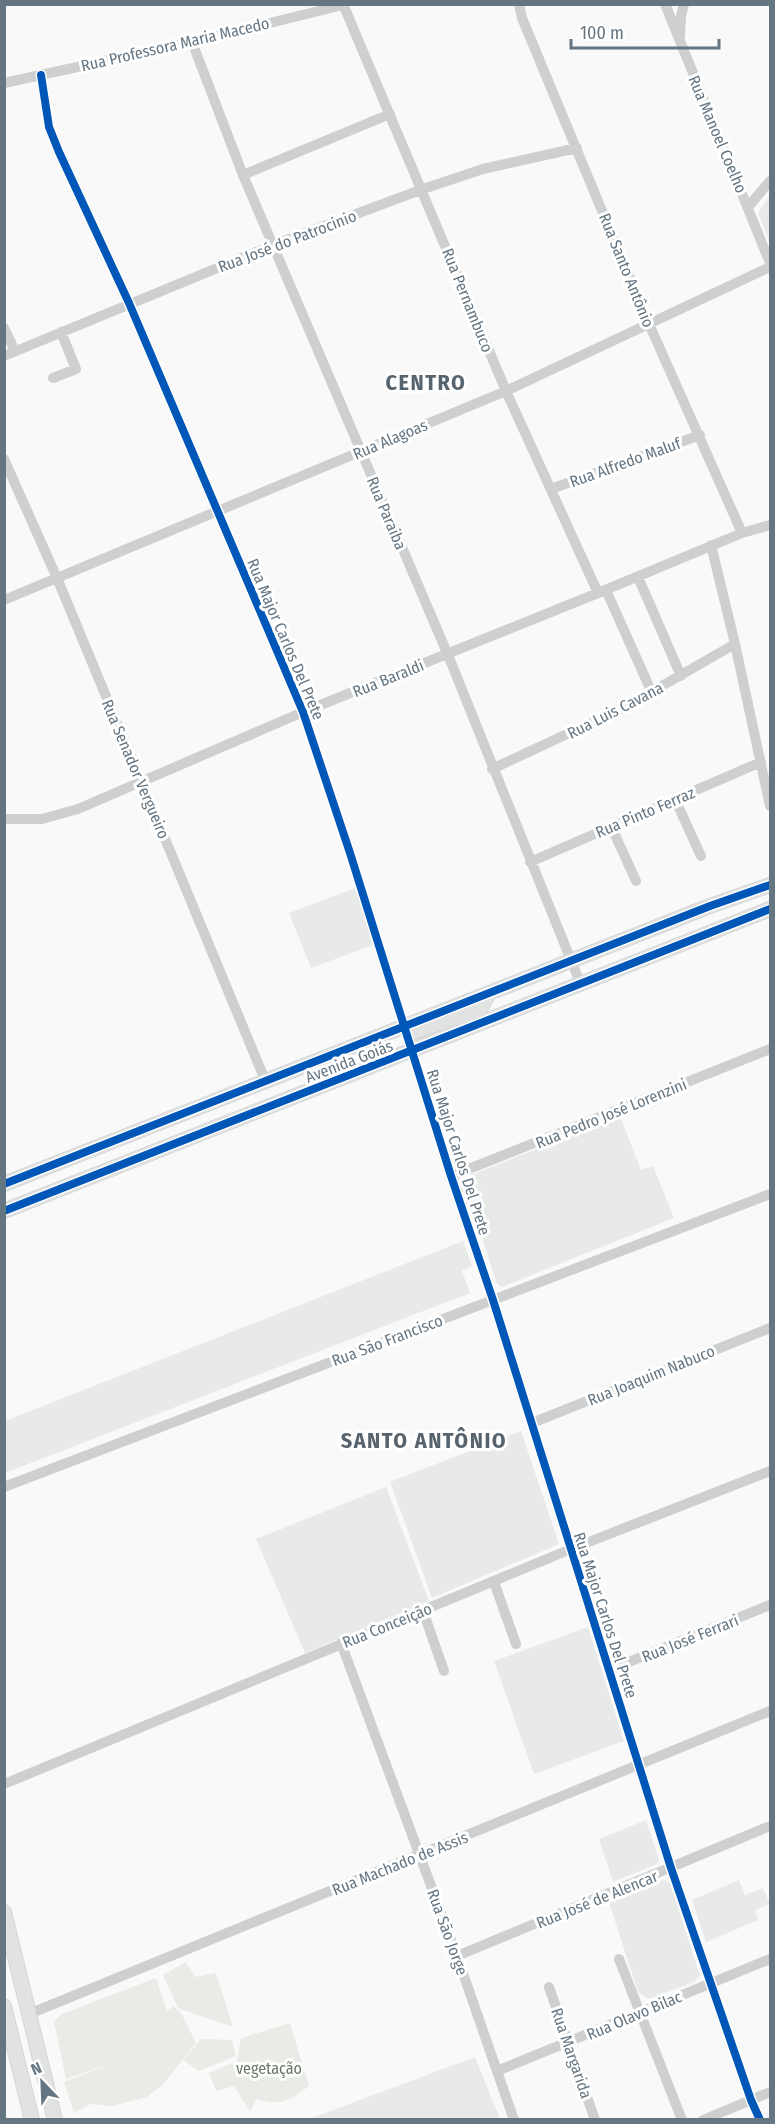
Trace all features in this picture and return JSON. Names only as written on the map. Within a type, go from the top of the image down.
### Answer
[{"type":"main road","name":"Avenida Goiás","points":[[4,1184],[265,1080],[406,1030],[489,993],[710,906],[771,885]]},
{"type":"main road","name":"Avenida Goiás","points":[[4,1211],[771,909]]},
{"type":"main road","points":[[4,1912],[55,2120]]},
{"type":"main road","points":[[4,2006],[32,2120]]},
{"type":"street","name":"Rua Santo Antônio","points":[[519,4],[522,18],[649,324],[742,533]]},
{"type":"street","name":"Rua Manoel Coelho","points":[[665,4],[771,265]]},
{"type":"street","points":[[680,43],[684,4]]},
{"type":"street","name":"Rua Professora Maria Macedo","points":[[4,83],[192,42],[343,5]]},
{"type":"street","name":"Rua Pernambuco","points":[[343,5],[423,189],[506,391],[551,489],[652,693]]},
{"type":"street","name":"Rua Paraiba","points":[[192,42],[243,175],[447,655],[580,985]]},
{"type":"street","name":"Rua Major Carlos Del Prete","points":[[41,75],[50,127],[59,152],[129,303],[303,712],[451,1176],[493,1300],[671,1868],[759,2120]]},
{"type":"street","points":[[243,175],[390,114]]},
{"type":"street","name":"Rua José do Patrocinio","points":[[4,356],[273,245],[423,189],[483,169],[577,148]]},
{"type":"street","points":[[748,207],[771,181]]},
{"type":"street","name":"Rua Alagoas","points":[[4,600],[506,391],[771,265]]},
{"type":"street","points":[[4,328],[15,351]]},
{"type":"street","points":[[53,378],[76,369],[61,332]]},
{"type":"street","name":"Rua Alfredo Maluf","points":[[551,489],[700,435]]},
{"type":"street","name":"Rua Senador Vergueiro","points":[[4,459],[57,578],[265,1080]]},
{"type":"street","name":"Rua Baraldi","points":[[4,819],[34,820],[58,816],[303,712],[602,592],[711,545],[771,525]]},
{"type":"street","points":[[711,545],[771,806]]},
{"type":"street","points":[[638,577],[681,676]]},
{"type":"street","name":"Rua Luis Cavana","points":[[492,769],[601,720],[735,644]]},
{"type":"street","name":"Rua Pinto Ferraz","points":[[530,862],[760,762]]},
{"type":"street","points":[[675,799],[701,856]]},
{"type":"street","points":[[611,826],[636,881]]},
{"type":"street","name":"Rua Pedro José Lorenzini","points":[[451,1176],[771,1049]]},
{"type":"street","name":"Rua São Francisco","points":[[4,1487],[771,1194]]},
{"type":"street","name":"Rua Joaquim Nabuco","points":[[532,1423],[771,1328]]},
{"type":"street","name":"Rua Conceição","points":[[4,1784],[341,1643],[771,1470]]},
{"type":"street","points":[[494,1582],[516,1644]]},
{"type":"street","name":"Rua José Ferrari","points":[[609,1670],[771,1605]]},
{"type":"street","points":[[423,1611],[444,1671]]},
{"type":"street","name":"Rua São Jorge","points":[[341,1643],[457,1956],[514,2120]]},
{"type":"street","name":"Rua Machado de Assis","points":[[29,2014],[771,1711]]},
{"type":"street","name":"Rua José de Alencar","points":[[457,1956],[771,1826]]},
{"type":"street","points":[[619,1959],[682,2120]]},
{"type":"street","name":"Rua Olavo Bilac","points":[[497,2071],[771,1959]]},
{"type":"street","name":"Rua Margarida","points":[[549,1987],[595,2120]]},
{"type":"street","points":[[703,2120],[771,2092]]},
{"type":"shaded area","points":[[770,196],[770,242],[758,213]]},
{"type":"shaded area","points":[[355,888],[376,944],[311,968],[289,913]]},
{"type":"shaded area","points":[[620,1116],[641,1170],[653,1166],[674,1218],[502,1287],[497,1284],[471,1205],[466,1206],[458,1180]]},
{"type":"shaded area","points":[[463,1241],[472,1266],[462,1271],[470,1293],[5,1473],[5,1421]]},
{"type":"shaded area","points":[[521,1431],[559,1544],[432,1598],[390,1482]]},
{"type":"shaded area","points":[[386,1487],[429,1601],[305,1653],[256,1539]]},
{"type":"shaded area","points":[[588,1627],[624,1741],[534,1774],[494,1661]]},
{"type":"shaded area","points":[[646,1820],[659,1860],[657,1864],[613,1882],[599,1839]]},
{"type":"shaded area","points":[[665,1880],[670,1883],[700,1975],[694,1982],[649,1999],[638,1992],[609,1902]]},
{"type":"shaded area","points":[[739,1880],[745,1895],[763,1888],[770,1904],[755,1910],[758,1920],[706,1942],[692,1900]]},
{"type":"shaded area","points":[[475,2057],[500,2119],[309,2119]]},
{"type":"green space","name":"vegetação","points":[[186,1962],[195,1977],[216,1973],[233,2027],[178,2008],[163,1975]]},
{"type":"green space","points":[[156,1978],[167,2011],[174,2006],[181,2013],[196,2043],[163,2084],[147,2097],[112,2106],[90,2104],[74,2113],[64,2082],[118,2061],[66,2079],[54,2022],[62,2014]]},
{"type":"green space","name":"vegetação","points":[[290,2023],[309,2086],[285,2101],[273,2102],[257,2099],[250,2111],[234,2086],[216,2091],[209,2073],[237,2061],[241,2038]]},
{"type":"green space","points":[[201,2039],[232,2040],[236,2056],[199,2071],[183,2060]]},
{"type":"cycle path","points":[[41,75],[49,127],[59,152],[129,303],[303,712],[350,853],[451,1176],[493,1300],[671,1868],[751,2100],[760,2120]]},
{"type":"cycle path","points":[[4,1184],[710,906],[770,885]]},
{"type":"cycle path","points":[[4,1211],[770,909]]},
{"type":"district","name":"CENTRO","points":[[426,382]]},
{"type":"district","name":"SANTO ANTÔNIO","points":[[424,1440]]}]
